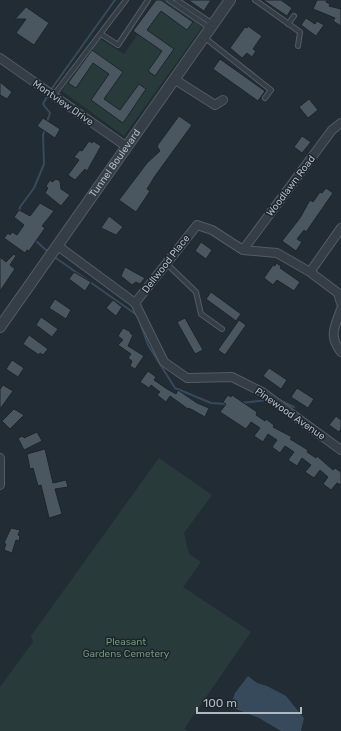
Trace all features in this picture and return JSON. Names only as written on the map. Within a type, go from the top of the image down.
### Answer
[{"type":"street","name":"Tunnel Boulevard","points":[[0,327],[230,0]]},
{"type":"street","name":"Montview Drive","points":[[0,58],[127,147]]},
{"type":"street","points":[[174,80],[215,105],[223,100]]},
{"type":"street","name":"Woodlawn Road","points":[[243,250],[332,130],[341,123]]},
{"type":"street","name":"Dellwood Place","points":[[135,303],[197,225],[212,230],[243,250]]},
{"type":"street","points":[[310,272],[341,228]]},
{"type":"street","name":"Pinewood Avenue","points":[[58,246],[135,303],[164,362],[187,378],[232,377],[262,392],[341,450]]},
{"type":"street","points":[[243,250],[277,253],[310,272],[338,293],[341,303]]},
{"type":"street","points":[[341,309],[332,335],[334,343],[341,352]]},
{"type":"street","points":[[0,458],[0,486]]},
{"type":"lane","points":[[53,96],[86,50],[101,34],[126,0]]},
{"type":"lane","points":[[101,34],[118,45],[148,0]]},
{"type":"lane","points":[[169,0],[212,26]]},
{"type":"lane","points":[[177,0],[212,26]]},
{"type":"lane","points":[[255,0],[300,32],[298,46]]},
{"type":"lane","points":[[288,24],[294,16]]},
{"type":"lane","points":[[204,38],[271,90],[265,98]]},
{"type":"lane","points":[[167,264],[196,292],[201,314],[222,329]]},
{"type":"green space","points":[[161,0],[165,0],[202,27],[124,136],[62,91],[90,49],[100,39],[124,54],[138,34],[162,51],[148,71],[155,76],[174,49],[147,30],[161,11],[187,30],[192,23]],"holes":[[[91,50],[122,72],[104,99],[120,110],[139,84],[146,89],[123,122],[91,100],[109,74],[93,63],[76,88],[68,83]]]},
{"type":"green space","name":"Pleasant Gardens Cemetery","points":[[159,458],[212,495],[184,533],[189,554],[201,562],[183,587],[251,632],[184,729],[187,731],[0,731],[0,687],[33,642],[31,636]]},
{"type":"water","points":[[248,676],[257,683],[267,686],[286,696],[304,718],[301,731],[281,731],[259,718],[230,707],[235,693]]},
{"type":"building","points":[[156,0],[161,0],[193,22],[187,30],[161,11],[147,30],[174,49],[155,76],[148,71],[162,51],[133,31]]},
{"type":"building","points":[[188,0],[211,0],[204,11]]},
{"type":"building","points":[[263,0],[281,0],[292,8],[287,16]]},
{"type":"building","points":[[317,0],[327,0],[326,2],[330,4],[329,6],[341,9],[341,26],[333,21],[335,18],[313,9]]},
{"type":"building","points":[[26,7],[49,23],[34,45],[16,33],[26,19],[15,19]]},
{"type":"building","points":[[306,18],[315,24],[317,21],[324,25],[316,36],[301,25]]},
{"type":"building","points":[[248,26],[262,36],[253,49],[256,51],[252,57],[247,53],[242,58],[230,48],[245,27],[247,28]]},
{"type":"building","points":[[92,50],[123,72],[104,99],[120,110],[139,84],[146,89],[123,123],[91,100],[109,74],[93,63],[76,88],[68,83]]},
{"type":"building","points":[[220,59],[265,91],[258,101],[213,69]]},
{"type":"building","points":[[0,82],[12,92],[7,99],[0,95]]},
{"type":"building","points":[[309,99],[318,110],[308,118],[299,107]]},
{"type":"building","points":[[179,116],[192,125],[155,176],[147,189],[150,191],[136,212],[119,200],[147,163],[160,151],[157,146]]},
{"type":"building","points":[[43,118],[60,129],[55,138],[37,126]]},
{"type":"building","points":[[302,136],[311,142],[302,153],[294,147]]},
{"type":"building","points":[[89,141],[92,143],[93,141],[101,146],[87,171],[85,169],[75,180],[68,175],[79,160],[74,157],[80,150],[82,151]]},
{"type":"building","points":[[56,179],[60,181],[61,189],[70,195],[61,206],[45,193],[48,188],[46,186],[50,180],[52,182]]},
{"type":"building","points":[[326,188],[333,193],[306,232],[304,230],[297,239],[302,242],[296,251],[282,241],[300,218],[310,200],[313,202],[320,192],[322,193]]},
{"type":"building","points":[[40,203],[54,211],[42,226],[45,228],[29,251],[27,250],[25,253],[4,238],[8,233],[10,235],[12,232],[17,235],[24,225],[14,217],[19,210],[30,216]]},
{"type":"building","points":[[109,216],[123,227],[116,235],[101,228]]},
{"type":"building","points":[[201,242],[212,250],[206,259],[195,251]]},
{"type":"building","points":[[14,254],[16,256],[10,265],[15,269],[0,291],[0,257],[6,262]]},
{"type":"building","points":[[276,263],[281,266],[280,268],[300,282],[294,291],[277,280],[273,285],[264,278]]},
{"type":"building","points":[[125,267],[145,278],[140,284],[136,282],[132,285],[121,276]]},
{"type":"building","points":[[74,272],[91,282],[85,291],[69,279]]},
{"type":"building","points":[[211,292],[241,314],[236,321],[206,299]]},
{"type":"building","points":[[55,299],[71,310],[66,319],[49,308]]},
{"type":"building","points":[[113,300],[122,307],[116,316],[106,308]]},
{"type":"building","points":[[41,317],[58,329],[52,337],[36,325]]},
{"type":"building","points":[[185,318],[203,350],[195,354],[177,322]]},
{"type":"building","points":[[239,320],[246,325],[225,355],[218,350]]},
{"type":"building","points":[[123,328],[131,332],[130,333],[133,335],[128,346],[144,356],[135,369],[130,366],[132,361],[128,358],[131,354],[118,345],[123,340],[118,336]]},
{"type":"building","points":[[29,335],[48,349],[43,355],[40,353],[39,355],[23,344]]},
{"type":"building","points":[[12,360],[24,368],[18,377],[6,369]]},
{"type":"building","points":[[269,368],[287,380],[281,389],[263,376]]},
{"type":"building","points":[[148,371],[156,377],[154,380],[167,389],[176,394],[178,390],[197,403],[209,408],[205,417],[189,408],[188,409],[170,396],[166,402],[157,395],[160,392],[151,385],[149,388],[140,382]]},
{"type":"building","points":[[3,385],[13,391],[0,409],[0,389]]},
{"type":"building","points":[[297,388],[314,399],[308,408],[291,397]]},
{"type":"building","points":[[228,395],[231,397],[232,395],[257,412],[256,415],[265,421],[266,419],[274,425],[273,427],[292,437],[290,439],[308,450],[307,452],[316,458],[317,456],[333,470],[335,468],[341,472],[341,485],[337,483],[331,490],[323,484],[328,477],[320,470],[314,478],[305,472],[311,465],[302,458],[297,466],[288,460],[294,452],[285,446],[280,453],[272,447],[277,440],[268,434],[263,442],[254,436],[260,428],[251,422],[246,429],[220,412],[226,404],[223,402]]},
{"type":"building","points":[[14,409],[24,415],[10,429],[2,421]]},
{"type":"building","points":[[336,416],[341,420],[341,429],[339,432],[329,425]]},
{"type":"building","points":[[37,432],[42,441],[24,450],[18,438],[23,436],[24,438]]},
{"type":"building","points":[[45,449],[53,483],[66,480],[68,487],[55,489],[62,514],[49,518],[41,485],[38,486],[33,468],[30,469],[27,454]]},
{"type":"building","points":[[11,528],[20,530],[18,535],[20,536],[19,541],[16,540],[12,553],[4,550],[6,544],[4,543]]},
{"type":"waterway","points":[[50,91],[115,0]]},
{"type":"waterway","points":[[47,122],[50,113],[43,104],[48,95]]},
{"type":"waterway","points":[[19,213],[20,207],[34,188],[44,164],[43,135],[45,129]]},
{"type":"waterway","points":[[35,240],[48,252]]},
{"type":"waterway","points":[[53,256],[137,315]]},
{"type":"waterway","points":[[139,320],[148,345],[175,388],[211,403],[227,404]]},
{"type":"waterway","points":[[275,398],[294,407]]},
{"type":"waterway","points":[[242,403],[267,400]]}]
